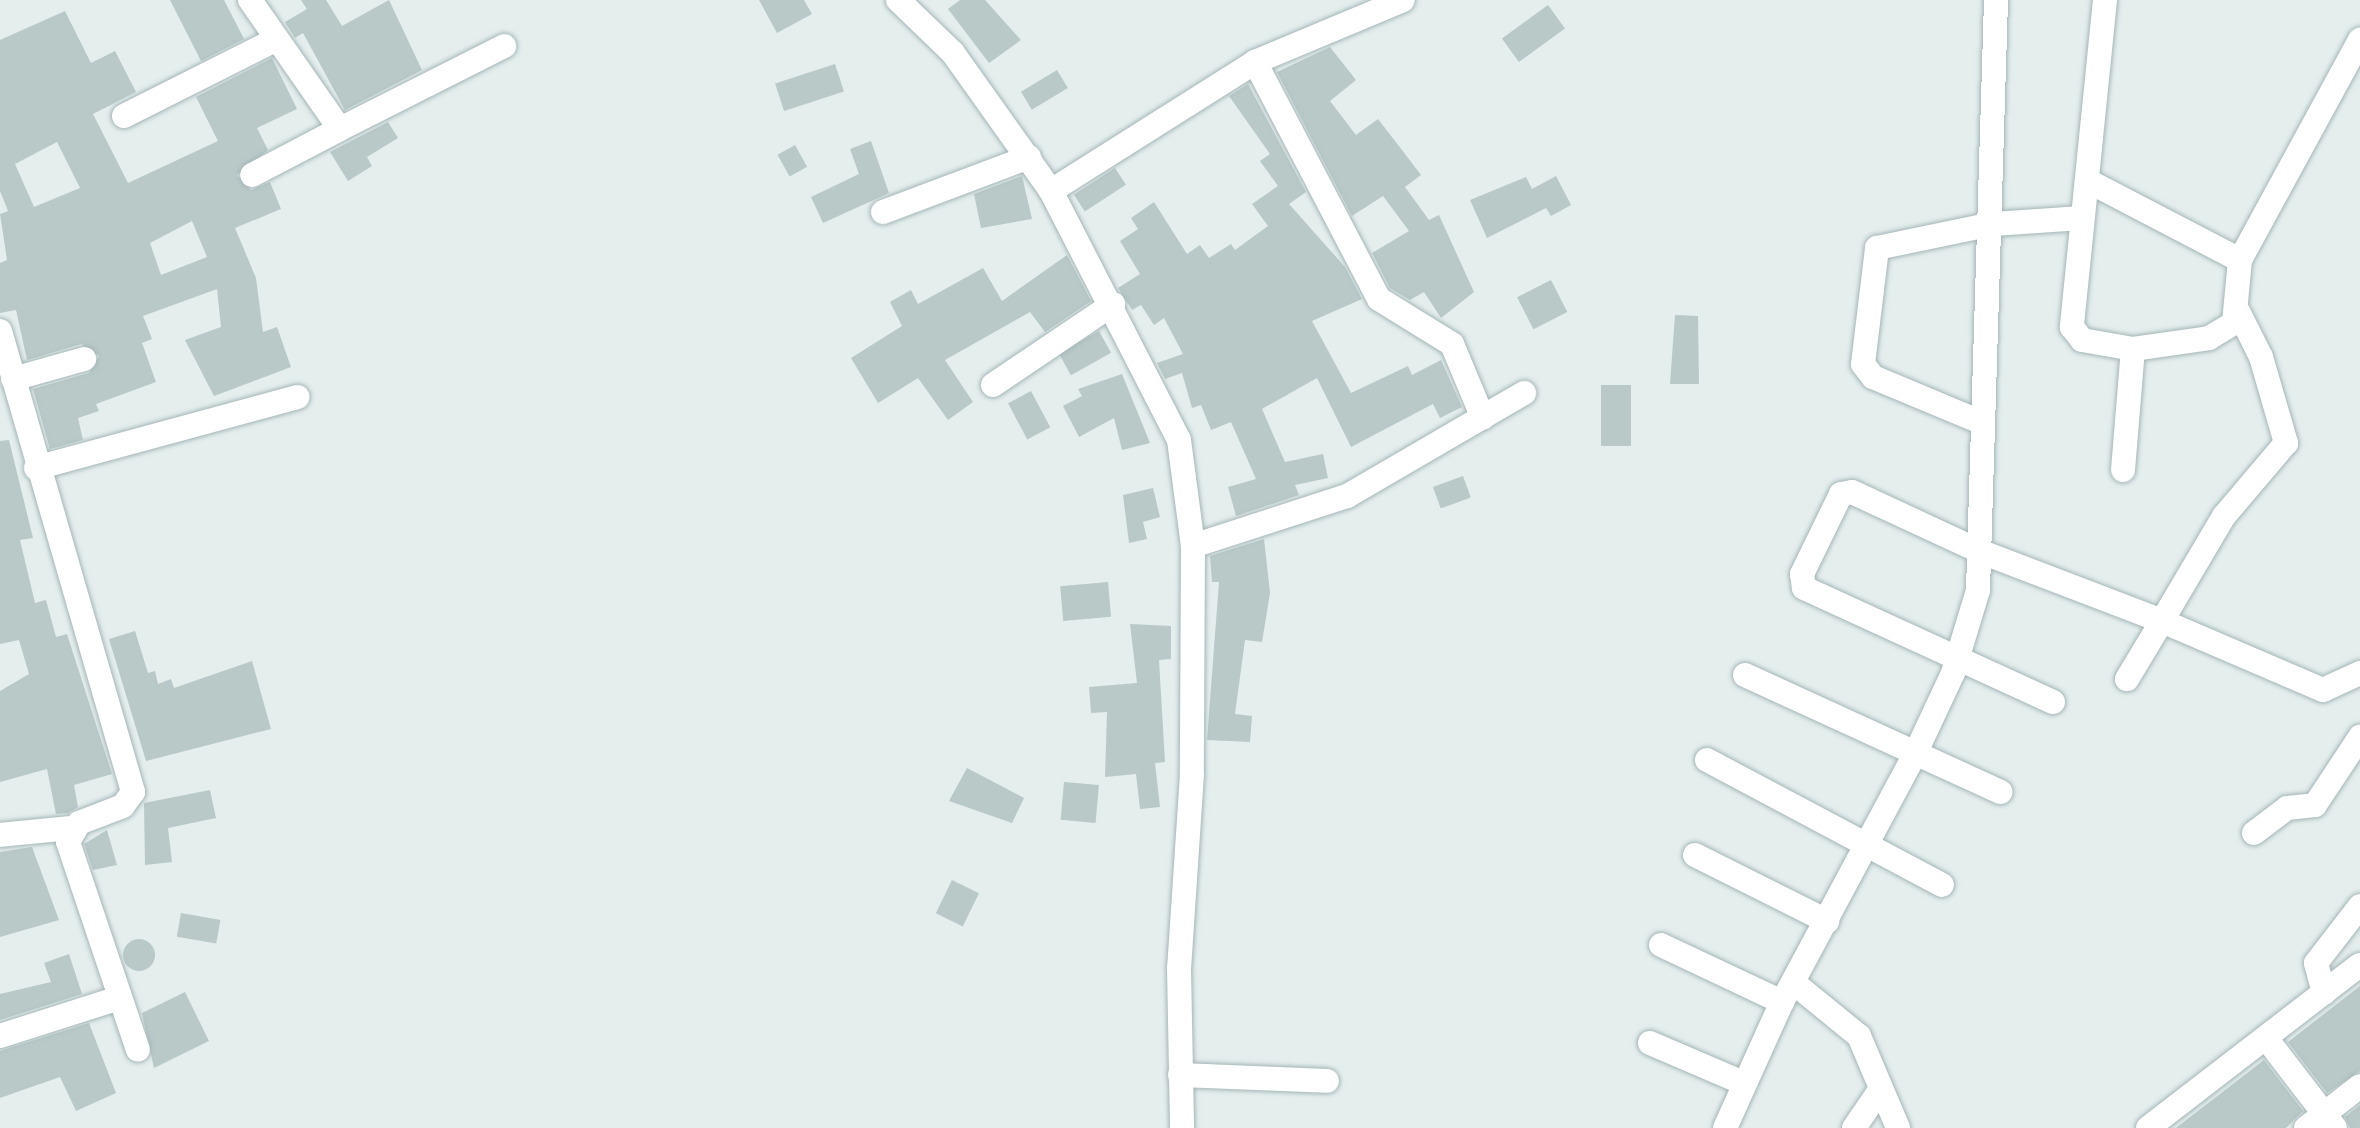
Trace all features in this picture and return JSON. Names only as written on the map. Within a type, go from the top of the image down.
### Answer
[{"type":"street","points":[[250,0],[340,129]]},
{"type":"street","points":[[898,0],[953,53],[1051,191],[1113,304],[1179,440],[1193,546],[1180,1075],[1182,1128]]},
{"type":"street","points":[[1051,191],[1255,62],[1403,0]]},
{"type":"street","points":[[1725,1128],[1741,1082],[1827,921],[1871,847],[1916,752],[1957,661],[1978,590],[1993,224],[1996,0]]},
{"type":"street","points":[[2105,0],[2082,218],[2074,332],[2133,349],[2209,338],[2226,332],[2239,313]]},
{"type":"street","points":[[124,116],[275,40]]},
{"type":"street","points":[[2127,679],[2224,516],[2286,443],[2261,357],[2239,313],[2240,260],[2360,40]]},
{"type":"street","points":[[252,175],[504,46]]},
{"type":"street","points":[[1255,62],[1379,299],[1452,344],[1483,418]]},
{"type":"street","points":[[883,212],[1029,157]]},
{"type":"street","points":[[2088,181],[2240,260]]},
{"type":"street","points":[[1983,423],[1873,377],[1863,364],[1877,248],[1993,224],[2082,218]]},
{"type":"street","points":[[993,385],[1113,304]]},
{"type":"street","points":[[0,331],[7,369],[133,792],[123,806],[72,828],[0,835]]},
{"type":"street","points":[[2123,470],[2133,349]]},
{"type":"street","points":[[7,369],[84,359]]},
{"type":"street","points":[[1193,546],[1347,496],[1524,393]]},
{"type":"street","points":[[36,468],[298,397]]},
{"type":"street","points":[[2053,702],[1808,591],[1800,578],[1847,491],[1979,551],[2162,621],[2323,690],[2360,673]]},
{"type":"street","points":[[1745,675],[2000,792]]},
{"type":"street","points":[[2254,833],[2287,808],[2315,805],[2360,737]]},
{"type":"street","points":[[1707,760],[1942,885]]},
{"type":"street","points":[[72,828],[80,888],[138,1050]]},
{"type":"street","points":[[1695,855],[1827,921]]},
{"type":"street","points":[[2324,993],[2316,963],[2360,906]]},
{"type":"street","points":[[1661,945],[1788,992],[1859,1036],[1898,1128]]},
{"type":"street","points":[[2148,1128],[2360,965]]},
{"type":"street","points":[[0,1036],[119,998]]},
{"type":"street","points":[[2266,1038],[2322,1123],[2360,1086]]},
{"type":"street","points":[[1650,1043],[1741,1082]]},
{"type":"street","points":[[1180,1075],[1327,1081]]},
{"type":"street","points":[[1854,1128],[1880,1090]]},
{"type":"building","points":[[170,0],[224,0],[244,39],[201,61]]},
{"type":"building","points":[[301,0],[326,0],[342,26],[389,0],[422,70],[345,110],[303,33],[295,38],[285,22],[307,9]]},
{"type":"building","points":[[759,0],[804,0],[812,14],[777,33]]},
{"type":"building","points":[[960,0],[985,0],[1021,40],[989,63],[948,9]]},
{"type":"building","points":[[1548,5],[1565,28],[1519,62],[1502,39]]},
{"type":"building","points":[[65,11],[91,63],[115,51],[136,92],[93,114],[128,183],[218,141],[196,97],[272,58],[297,109],[257,128],[268,150],[237,175],[251,190],[270,182],[281,209],[235,228],[256,278],[263,332],[277,327],[291,367],[214,396],[185,340],[221,327],[217,289],[143,316],[152,339],[142,343],[156,382],[96,404],[99,411],[78,418],[83,440],[50,449],[33,389],[89,373],[99,356],[81,344],[27,360],[16,310],[0,313],[0,263],[7,260],[0,214],[8,211],[0,191],[0,40]],"holes":[[[57,142],[80,188],[34,207],[15,164]],[[192,221],[207,257],[161,275],[150,243]]]},
{"type":"building","points":[[1330,47],[1356,80],[1330,101],[1356,135],[1378,119],[1421,175],[1405,187],[1429,220],[1439,215],[1474,292],[1441,318],[1424,292],[1410,300],[1390,288],[1372,253],[1409,231],[1383,196],[1352,216],[1277,72]]},
{"type":"building","points":[[835,64],[844,92],[784,111],[775,83]]},
{"type":"building","points":[[1057,70],[1068,88],[1032,110],[1021,92]]},
{"type":"building","points":[[1248,84],[1306,192],[1289,204],[1345,267],[1362,299],[1312,321],[1351,393],[1408,366],[1412,375],[1441,360],[1462,407],[1440,418],[1433,404],[1351,447],[1317,378],[1262,409],[1285,462],[1323,454],[1328,478],[1295,485],[1299,495],[1236,516],[1228,487],[1256,479],[1231,422],[1211,430],[1201,405],[1192,408],[1182,373],[1165,379],[1157,363],[1183,354],[1164,318],[1154,325],[1141,305],[1132,310],[1118,288],[1140,274],[1120,241],[1138,229],[1131,218],[1154,202],[1187,254],[1200,245],[1209,258],[1231,244],[1235,250],[1268,226],[1252,204],[1278,186],[1260,161],[1270,154],[1229,96]]},
{"type":"building","points":[[388,122],[398,138],[367,157],[372,166],[348,181],[330,152]]},
{"type":"building","points":[[871,141],[889,193],[823,223],[811,197],[859,174],[850,149]]},
{"type":"building","points":[[795,145],[807,167],[790,177],[778,155]]},
{"type":"building","points":[[1115,168],[1126,185],[1085,211],[1074,195]]},
{"type":"building","points":[[1022,176],[1032,219],[981,228],[974,194]]},
{"type":"building","points":[[1556,176],[1571,205],[1551,216],[1546,208],[1487,238],[1470,200],[1526,177],[1532,189]]},
{"type":"building","points":[[1067,255],[1091,301],[1045,332],[1030,312],[945,360],[973,402],[948,420],[918,378],[878,403],[851,358],[902,326],[890,302],[911,290],[918,304],[983,268],[1002,301]]},
{"type":"building","points":[[1551,280],[1567,312],[1533,329],[1517,297]]},
{"type":"building","points":[[1675,315],[1698,316],[1699,384],[1670,384]]},
{"type":"building","points":[[1099,331],[1111,353],[1071,375],[1059,353]]},
{"type":"building","points":[[1122,374],[1150,443],[1122,450],[1114,418],[1079,437],[1063,406],[1082,396],[1078,389]]},
{"type":"building","points":[[1601,385],[1631,385],[1631,446],[1601,446]]},
{"type":"building","points":[[1031,391],[1050,427],[1027,439],[1008,403]]},
{"type":"building","points":[[9,440],[33,538],[20,540],[35,603],[46,600],[56,637],[67,634],[112,774],[74,785],[78,807],[68,813],[56,814],[47,769],[0,782],[0,691],[29,674],[19,640],[0,644],[0,441]]},
{"type":"building","points":[[1463,476],[1471,498],[1441,509],[1433,487]]},
{"type":"building","points":[[1153,488],[1160,517],[1143,522],[1147,539],[1129,543],[1123,495]]},
{"type":"building","points":[[1264,539],[1270,593],[1262,642],[1245,640],[1235,714],[1252,716],[1250,742],[1207,740],[1219,582],[1212,582],[1210,556]]},
{"type":"building","points":[[1108,582],[1111,617],[1063,621],[1060,586]]},
{"type":"building","points":[[1130,624],[1171,626],[1171,659],[1159,660],[1165,762],[1155,763],[1160,807],[1140,809],[1136,774],[1105,777],[1107,712],[1091,713],[1089,687],[1137,683]]},
{"type":"building","points":[[135,631],[148,673],[155,671],[158,684],[171,679],[174,688],[252,661],[271,729],[146,761],[109,639]]},
{"type":"building","points":[[967,768],[1024,798],[1012,823],[949,801]]},
{"type":"building","points":[[1064,782],[1099,785],[1096,823],[1061,820]]},
{"type":"building","points":[[210,790],[216,818],[168,828],[172,862],[145,865],[144,803]]},
{"type":"building","points":[[107,830],[117,865],[93,870],[84,844]]},
{"type":"building","points":[[32,847],[59,920],[0,937],[0,852]]},
{"type":"building","points":[[952,880],[979,893],[963,926],[936,913]]},
{"type":"building","points":[[181,913],[220,920],[216,944],[177,937]]},
{"type":"building","points":[[139,939],[150,944],[155,955],[150,966],[139,971],[128,966],[123,955],[128,944]]},
{"type":"building","points":[[69,954],[82,994],[0,1020],[0,994],[51,982],[44,963]]},
{"type":"building","points":[[2360,986],[2360,1071],[2327,1093],[2288,1042]]},
{"type":"building","points":[[185,992],[209,1041],[154,1068],[142,1013]]},
{"type":"building","points":[[89,1023],[116,1093],[76,1111],[60,1077],[0,1098],[0,1051]]},
{"type":"building","points":[[2264,1060],[2303,1111],[2286,1128],[2176,1128]]},
{"type":"building","points":[[2360,1105],[2360,1128],[2350,1128],[2345,1117]]}]
